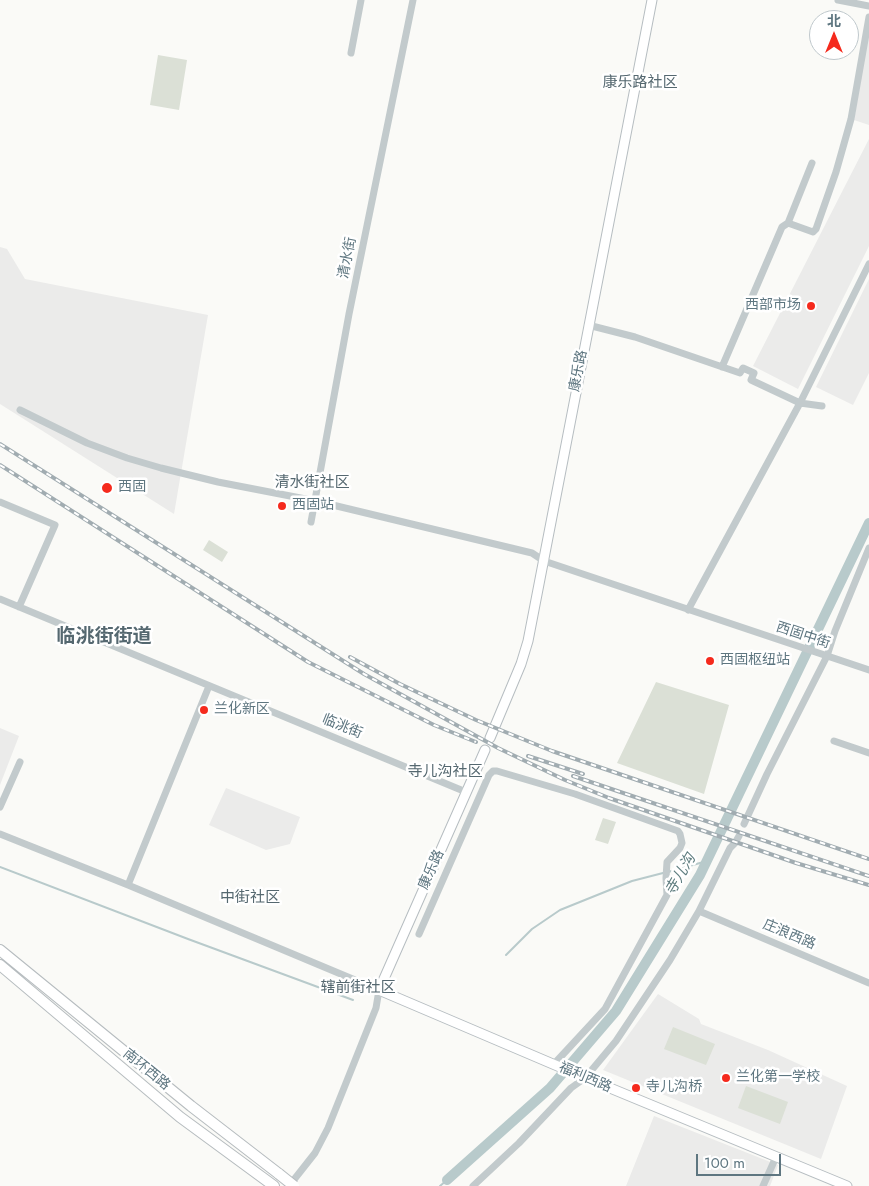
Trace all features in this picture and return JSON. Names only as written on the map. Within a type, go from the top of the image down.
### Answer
[{"type":"highway","name":"南环西路","points":[[1,954],[294,1186]]},
{"type":"highway","name":"南环西路","points":[[0,965],[180,1117],[272,1185]]},
{"type":"main road","name":"康乐路","points":[[490,738],[525,651],[652,0]]},
{"type":"main road","name":"康乐路","points":[[379,990],[485,750]]},
{"type":"main road","name":"福利西路","points":[[379,990],[847,1186]]},
{"type":"street","points":[[351,53],[361,0]]},
{"type":"street","name":"清水街","points":[[311,522],[349,314],[413,0]]},
{"type":"street","points":[[838,0],[869,6]]},
{"type":"street","points":[[788,223],[813,232],[816,229],[836,172],[851,119],[869,17]]},
{"type":"street","points":[[722,367],[782,228],[788,223],[812,163]]},
{"type":"street","points":[[688,610],[800,403],[869,264]]},
{"type":"street","points":[[588,324],[635,337],[740,373],[744,368],[754,373],[751,380],[800,403],[822,406]]},
{"type":"street","name":"西固中街","points":[[20,410],[87,443],[127,458],[218,482],[316,501],[532,553],[544,561],[869,670]]},
{"type":"street","points":[[0,502],[55,524],[19,607]]},
{"type":"street","points":[[744,824],[767,774],[827,656],[835,631],[869,548]]},
{"type":"street","name":"临洮街","points":[[0,599],[466,792]]},
{"type":"street","points":[[128,885],[209,686]]},
{"type":"street","points":[[834,741],[869,753]]},
{"type":"street","points":[[0,807],[20,762]]},
{"type":"street","points":[[419,934],[489,775],[495,771],[574,794],[674,828],[680,834],[682,843],[680,848],[667,862],[667,895],[609,1003],[556,1065]]},
{"type":"street","points":[[0,834],[128,885],[379,990],[376,1008],[328,1128],[315,1153],[288,1186]]},
{"type":"street","points":[[473,1186],[519,1143],[570,1088],[610,1049],[637,1012],[699,912],[730,848],[736,843],[739,836]]},
{"type":"street","name":"庄浪西路","points":[[699,912],[869,983]]},
{"type":"street","points":[[763,1186],[776,1157]]},
{"type":"shaded area","points":[[869,31],[869,125],[854,120]]},
{"type":"shaded area","points":[[158,55],[187,60],[179,110],[150,105]]},
{"type":"shaded area","name":"西部市场","points":[[869,139],[869,246],[798,389],[753,366]]},
{"type":"shaded area","points":[[0,247],[7,249],[25,279],[208,315],[174,514],[0,404]]},
{"type":"shaded area","points":[[869,279],[869,373],[853,405],[816,387]]},
{"type":"shaded area","points":[[209,540],[228,552],[222,562],[203,550]]},
{"type":"shaded area","points":[[656,682],[729,705],[704,794],[617,763]]},
{"type":"shaded area","points":[[0,728],[19,736],[0,785]]},
{"type":"shaded area","points":[[226,788],[300,817],[290,844],[266,850],[209,825]]},
{"type":"shaded area","points":[[603,818],[616,822],[608,844],[595,840]]},
{"type":"shaded area","name":"兰化第一学校","points":[[658,994],[699,1019],[701,1024],[768,1050],[847,1086],[821,1159],[603,1070]]},
{"type":"shaded area","points":[[673,1027],[715,1044],[706,1065],[664,1049]]},
{"type":"shaded area","points":[[746,1086],[788,1102],[780,1124],[738,1108]]},
{"type":"shaded area","points":[[654,1116],[778,1165],[770,1186],[626,1186]]},
{"type":"waterway","name":"寺儿沟","points":[[447,1180],[550,1088],[616,1011],[700,875],[869,523]]},
{"type":"waterway","points":[[668,872],[707,861]]},
{"type":"waterway","points":[[0,867],[353,1000]]},
{"type":"waterway","points":[[506,955],[532,929],[560,910],[632,881],[663,873]]},
{"type":"waterway","name":"寺儿沟","points":[[440,1186],[447,1180]]},
{"type":"railway","points":[[0,444],[364,674],[498,748],[565,780],[609,798],[796,863],[869,885]]},
{"type":"railway","points":[[0,465],[308,662],[434,725],[476,742]]},
{"type":"railway","points":[[350,657],[400,684],[476,720],[552,751],[869,859]]},
{"type":"railway","points":[[528,756],[583,774]]},
{"type":"railway","points":[[573,776],[869,876]]},
{"type":"place","name":"西部市场","points":[[811,306]]},
{"type":"place","name":"西固","points":[[107,488]]},
{"type":"place","name":"西固站","points":[[282,506]]},
{"type":"place","name":"西固枢纽站","points":[[710,661]]},
{"type":"place","name":"兰化新区","points":[[204,710]]},
{"type":"place","name":"兰化第一学校","points":[[726,1078]]},
{"type":"place","name":"寺儿沟桥","points":[[636,1088]]},
{"type":"district","name":"康乐路社区","points":[[640,83]]},
{"type":"district","name":"清水街社区","points":[[312,483]]},
{"type":"district","name":"临洮街街道","points":[[104,637]]},
{"type":"district","name":"寺儿沟社区","points":[[445,772]]},
{"type":"district","name":"中街社区","points":[[250,898]]},
{"type":"district","name":"辖前街社区","points":[[358,988]]}]
